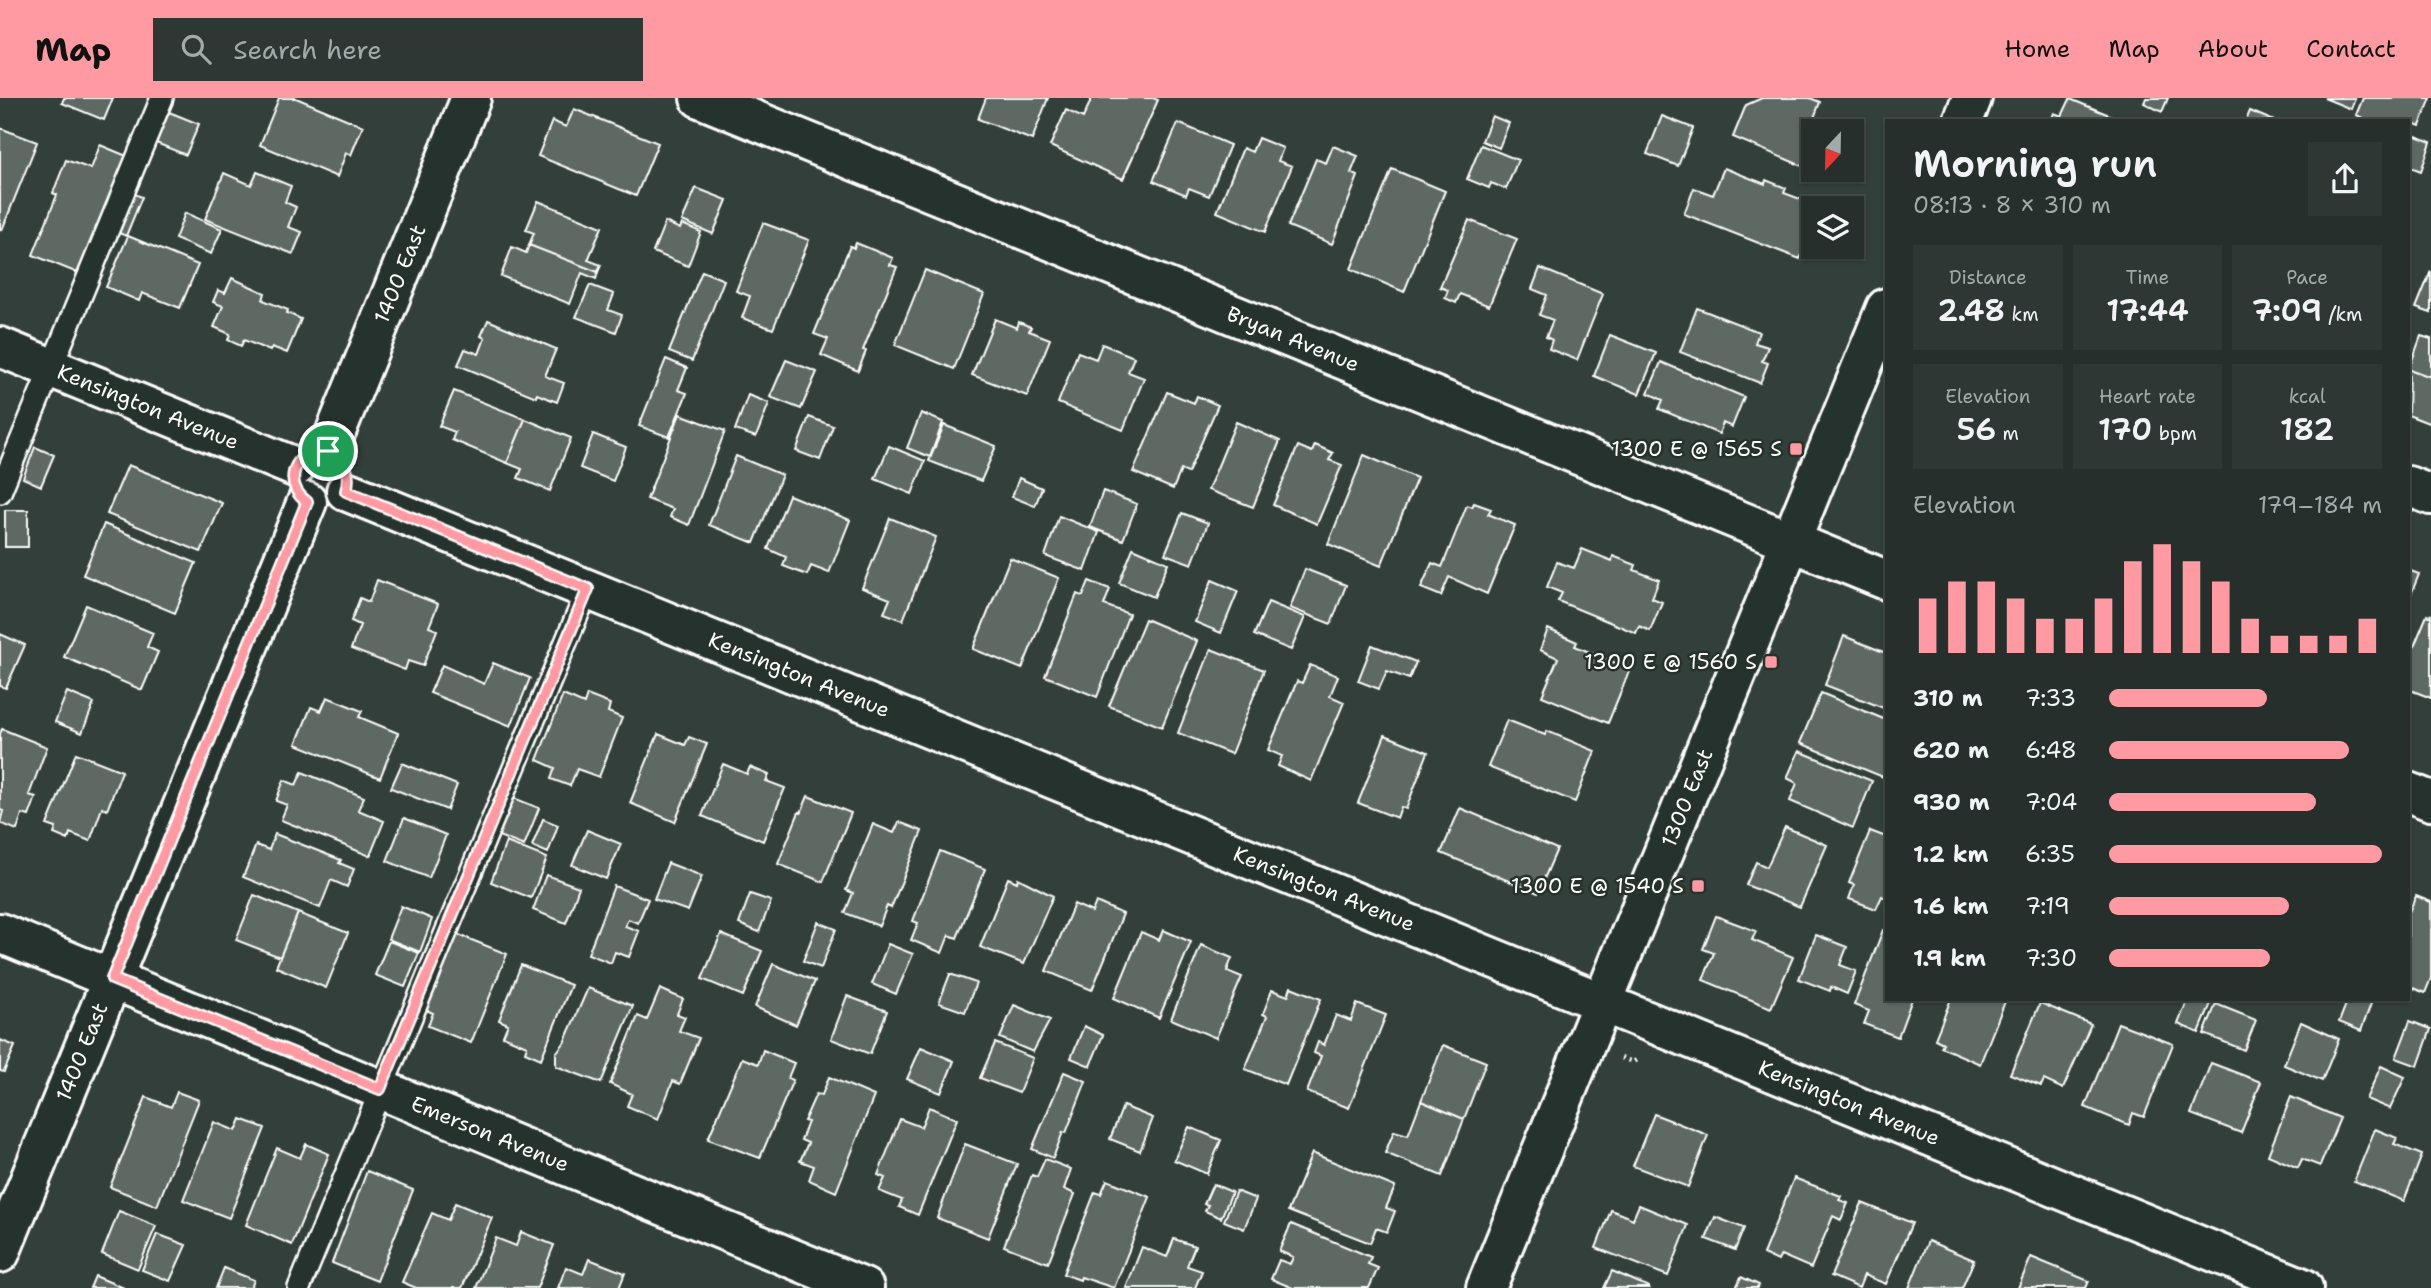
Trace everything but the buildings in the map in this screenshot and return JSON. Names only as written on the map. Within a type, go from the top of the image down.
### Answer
[{"type":"street","name":"1400 East","points":[[312,459],[471,98]]},
{"type":"street","name":"Bryan Avenue","points":[[700,98],[1885,580]]},
{"type":"street","points":[[1964,119],[1972,98]]},
{"type":"street","name":"1300 East","points":[[1486,1288],[1885,310]]},
{"type":"street","name":"Kensington Avenue","points":[[0,347],[312,459]]},
{"type":"street","points":[[312,459],[345,464],[348,472],[346,491],[333,503],[324,506],[307,502],[296,491],[293,483],[312,459]]},
{"type":"street","points":[[2410,487],[2431,495]]},
{"type":"street","name":"Kensington Avenue","points":[[346,491],[2302,1288]]},
{"type":"street","name":"1400 East","points":[[0,1253],[307,502]]},
{"type":"street","points":[[2410,793],[2431,801]]},
{"type":"street","name":"Emerson Avenue","points":[[0,933],[864,1288]]},
{"type":"lane","points":[[0,492],[162,98]]},
{"type":"lane","points":[[299,1288],[588,589]]},
{"type":"place","name":"1300 E @ 1565 S","points":[[1796,449]]},
{"type":"place","name":"1300 E @ 1560 S","points":[[1771,662]]},
{"type":"place","name":"1300 E @ 1540 S","points":[[1698,886]]},
{"type":"route","points":[[328,451],[345,464],[348,472],[346,491],[588,589],[380,1089],[112,979],[307,502],[300,498],[293,483],[295,467],[306,454],[328,451]]}]
